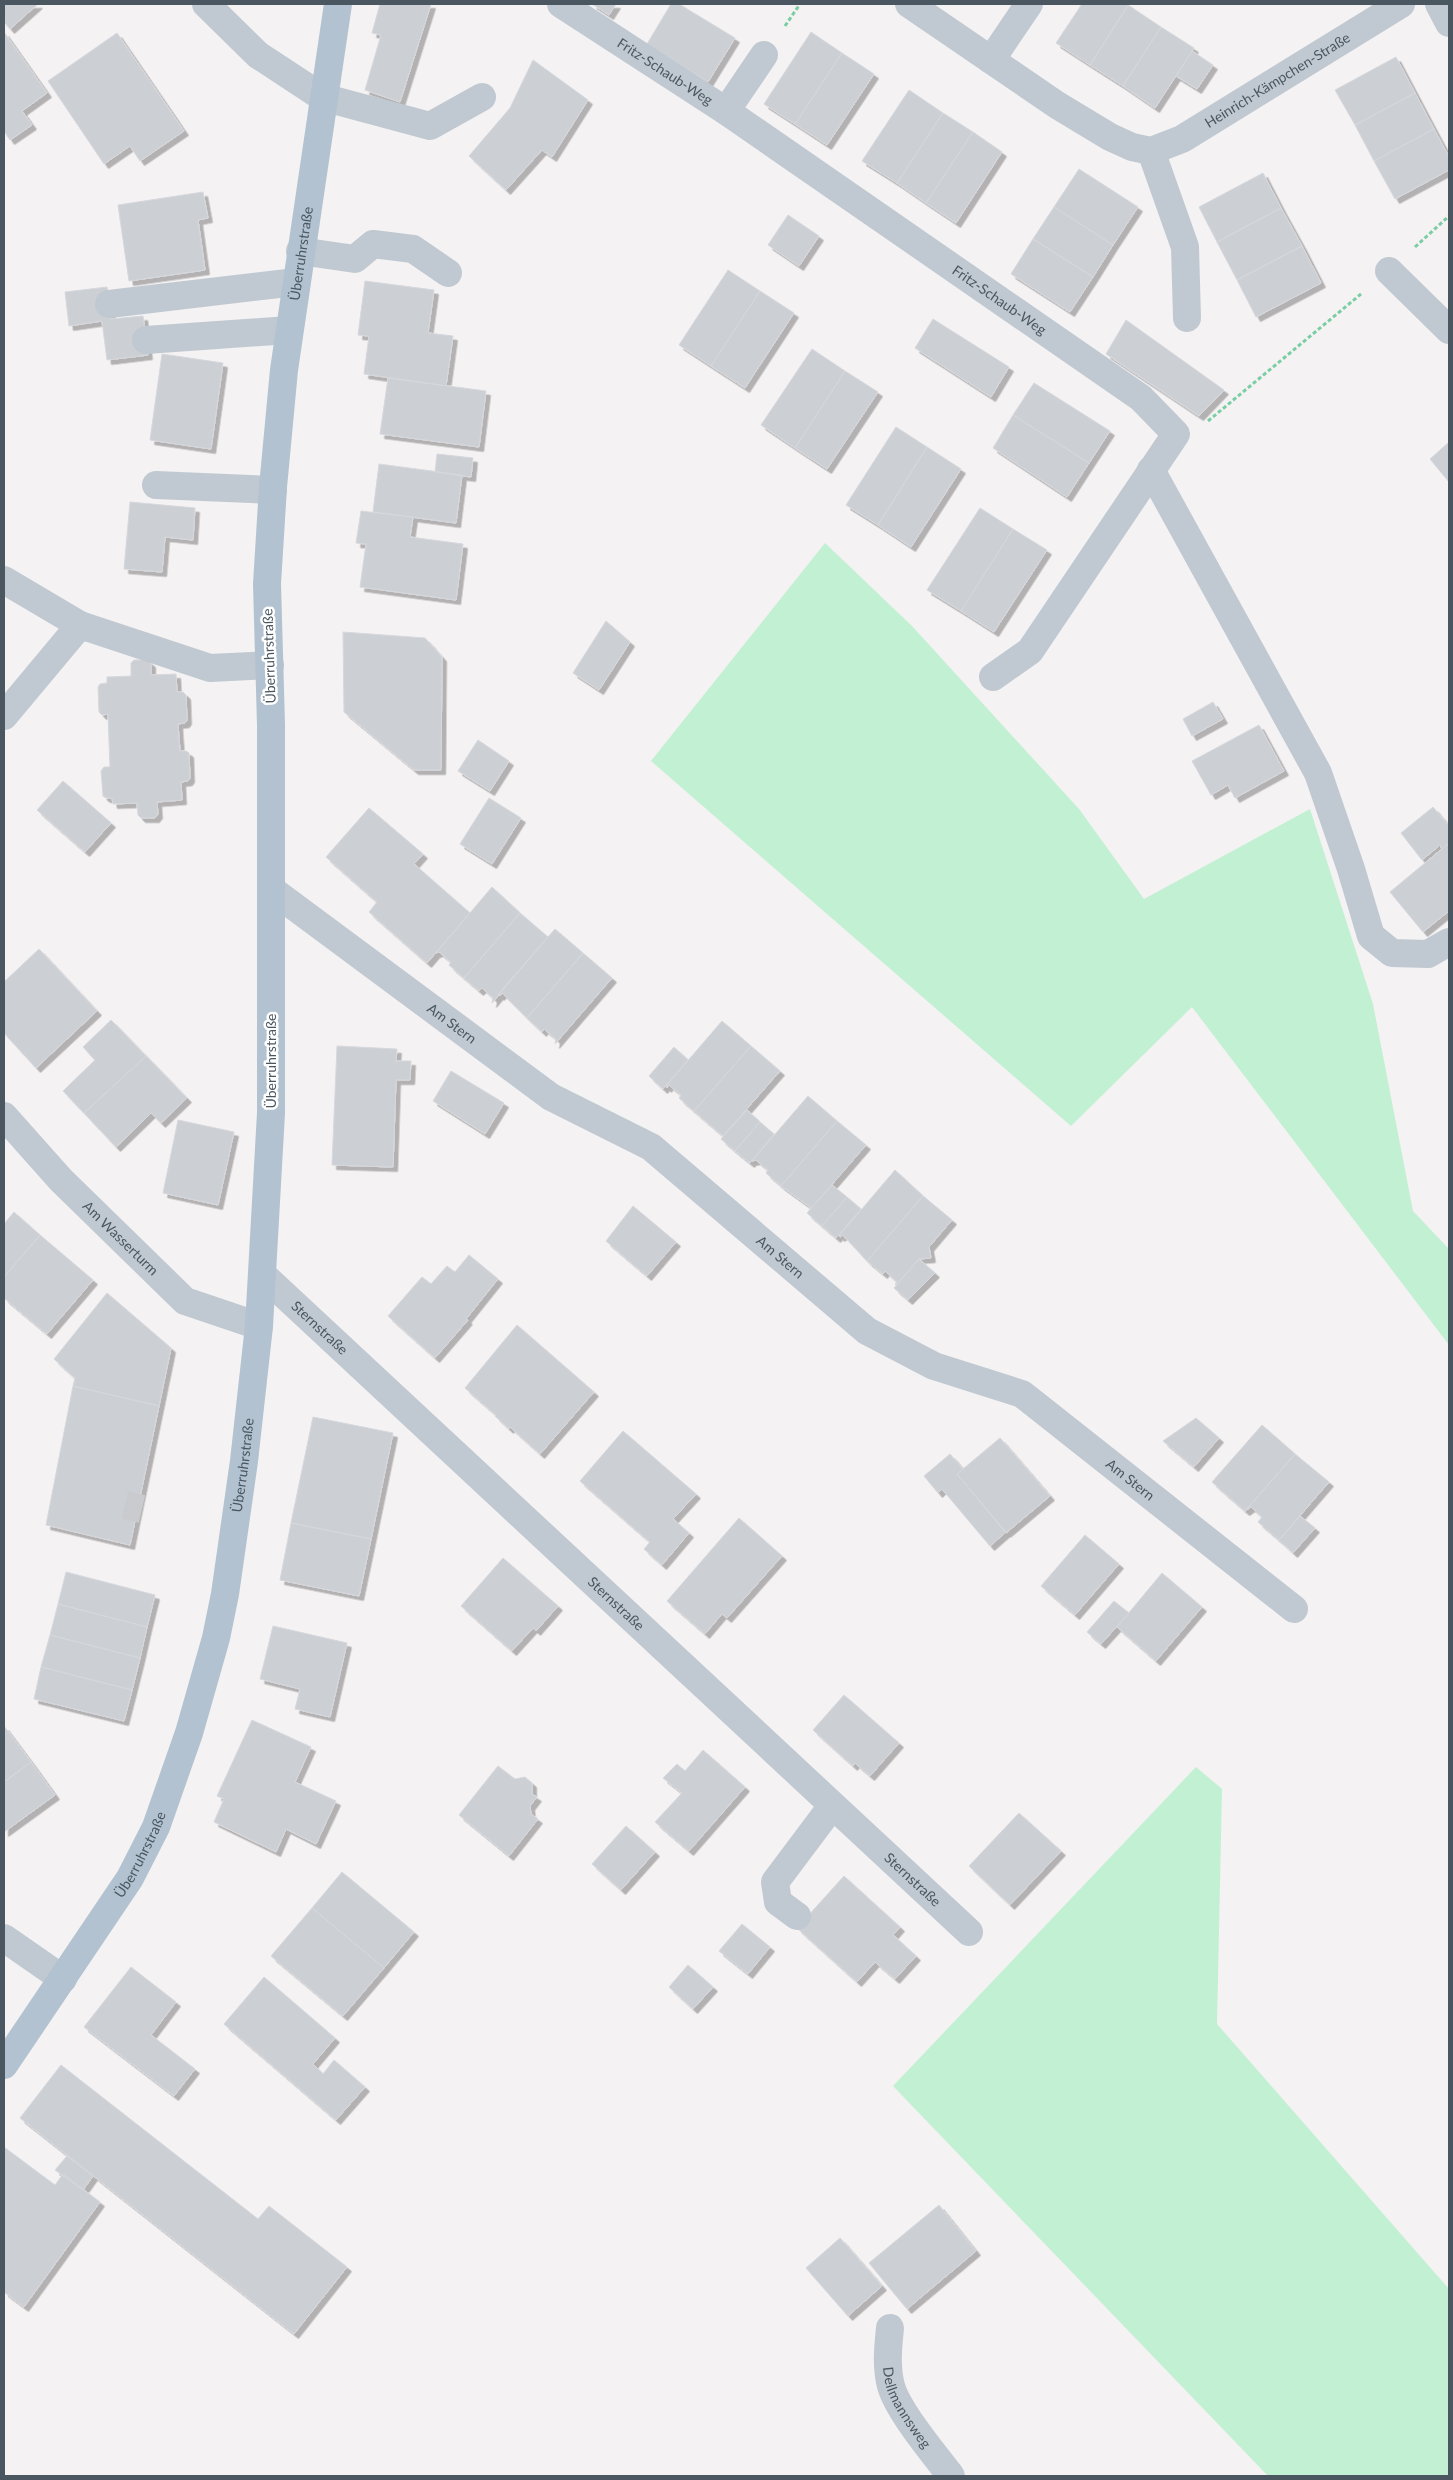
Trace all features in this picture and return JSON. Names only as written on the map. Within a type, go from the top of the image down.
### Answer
[{"type":"main road","name":"Überruhrstraße","points":[[4,2065],[130,1878],[156,1827],[189,1733],[216,1638],[225,1594],[244,1461],[264,1276],[271,1113],[272,890],[270,665],[267,584],[273,490],[289,330],[322,96],[338,4]]},
{"type":"street","points":[[206,4],[258,55],[322,96],[430,126],[482,97]]},
{"type":"street","name":"Fritz-Schaub-Weg","points":[[560,4],[726,111],[1141,398],[1176,434]]},
{"type":"street","points":[[909,4],[1057,105],[1110,137],[1132,147],[1151,151],[1185,247],[1187,318]]},
{"type":"street","points":[[991,60],[1029,4]]},
{"type":"street","name":"Heinrich-Kämpchen-Straße","points":[[1151,151],[1182,139],[1402,4]]},
{"type":"street","points":[[1439,4],[1449,23]]},
{"type":"street","points":[[726,111],[764,55]]},
{"type":"street","points":[[300,251],[355,259],[373,244],[413,249],[448,273]]},
{"type":"street","points":[[1389,271],[1449,330]]},
{"type":"street","points":[[110,304],[296,282]]},
{"type":"street","points":[[146,340],[289,330]]},
{"type":"street","points":[[993,677],[1030,651],[1176,434]]},
{"type":"street","points":[[1151,470],[1318,773],[1351,869],[1371,936],[1392,953],[1428,954],[1449,942]]},
{"type":"street","points":[[156,485],[273,490]]},
{"type":"street","points":[[4,580],[80,625],[210,668],[270,665]]},
{"type":"street","points":[[4,716],[80,625]]},
{"type":"street","name":"Am Stern","points":[[272,890],[551,1097],[651,1147],[867,1331],[934,1366],[1022,1394],[1294,1609]]},
{"type":"street","name":"Am Wasserturm","points":[[4,1116],[61,1180],[185,1301],[259,1326]]},
{"type":"street","name":"Sternstraße","points":[[264,1276],[969,1932]]},
{"type":"street","points":[[797,1916],[778,1902],[775,1882],[832,1806]]},
{"type":"street","points":[[4,1938],[63,1979]]},
{"type":"street","name":"Dellmannsweg","points":[[890,2328],[888,2358],[892,2387],[911,2423],[950,2476]]},
{"type":"path","points":[[1176,434],[1208,422],[1389,271],[1449,216]]},
{"type":"green space","points":[[825,543],[912,626],[1079,809],[1144,899],[1310,809],[1373,1004],[1413,1211],[1449,1249],[1449,1345],[1192,1007],[1071,1126],[651,761]]},
{"type":"green space","points":[[1196,1767],[1222,1789],[1217,2024],[1449,2289],[1449,2476],[1268,2476],[893,2086]]},
{"type":"building","points":[[4,4],[38,4],[10,29],[4,22]]},
{"type":"building","points":[[380,4],[431,4],[400,102],[365,90],[381,35],[372,33]]},
{"type":"building","points":[[592,4],[616,4],[609,15]]},
{"type":"building","points":[[671,4],[679,4],[735,38],[708,82],[647,44]]},
{"type":"building","points":[[1082,4],[1129,4],[1090,65],[1056,43]]},
{"type":"building","points":[[1128,5],[1161,27],[1123,86],[1090,65]]},
{"type":"building","points":[[1161,27],[1194,48],[1155,108],[1123,86]]},
{"type":"building","points":[[4,32],[47,93],[22,111],[32,125],[10,140],[4,131]]},
{"type":"building","points":[[811,32],[842,53],[795,124],[764,104]]},
{"type":"building","points":[[117,33],[184,131],[140,161],[130,146],[104,164],[48,81]]},
{"type":"building","points":[[1192,51],[1213,65],[1197,89],[1176,76]]},
{"type":"building","points":[[842,53],[874,74],[827,145],[795,124]]},
{"type":"building","points":[[1396,57],[1415,93],[1355,125],[1335,90]]},
{"type":"building","points":[[533,60],[588,100],[552,157],[542,150],[506,190],[469,156],[510,108]]},
{"type":"building","points":[[909,90],[943,113],[897,183],[862,161]]},
{"type":"building","points":[[1415,93],[1434,129],[1374,161],[1355,125]]},
{"type":"building","points":[[943,113],[973,132],[926,203],[897,183]]},
{"type":"building","points":[[1434,129],[1449,157],[1449,170],[1395,199],[1374,161]]},
{"type":"building","points":[[973,132],[1002,152],[956,223],[926,203]]},
{"type":"building","points":[[1079,169],[1138,207],[1113,245],[1054,207]]},
{"type":"building","points":[[1263,173],[1281,208],[1217,242],[1199,207]]},
{"type":"building","points":[[203,192],[208,218],[198,220],[205,270],[129,281],[118,205]]},
{"type":"building","points":[[1054,207],[1113,245],[1093,277],[1033,239]]},
{"type":"building","points":[[1281,208],[1302,246],[1237,280],[1217,242]]},
{"type":"building","points":[[788,215],[819,236],[799,266],[768,245]]},
{"type":"building","points":[[1033,239],[1093,277],[1070,312],[1011,274]]},
{"type":"building","points":[[1302,246],[1321,283],[1256,317],[1237,280]]},
{"type":"building","points":[[728,270],[760,291],[711,366],[679,345]]},
{"type":"building","points":[[365,281],[434,290],[428,333],[453,336],[446,386],[364,374],[369,336],[358,335]]},
{"type":"building","points":[[107,287],[111,319],[143,316],[148,355],[107,360],[102,321],[69,326],[65,292]]},
{"type":"building","points":[[760,291],[794,313],[745,388],[711,366]]},
{"type":"building","points":[[933,319],[1009,367],[991,397],[915,348]]},
{"type":"building","points":[[1126,320],[1224,390],[1199,416],[1106,354]]},
{"type":"building","points":[[812,349],[845,371],[795,448],[761,425]]},
{"type":"building","points":[[162,354],[223,363],[211,449],[150,440]]},
{"type":"building","points":[[845,371],[878,392],[827,469],[795,448]]},
{"type":"building","points":[[388,378],[486,391],[479,447],[380,434]]},
{"type":"building","points":[[1034,383],[1110,431],[1089,463],[1013,415]]},
{"type":"building","points":[[1013,415],[1089,463],[1067,497],[993,448]]},
{"type":"building","points":[[896,427],[927,447],[878,525],[846,505]]},
{"type":"building","points":[[1449,442],[1449,482],[1430,459]]},
{"type":"building","points":[[927,447],[961,469],[911,547],[878,525]]},
{"type":"building","points":[[437,454],[473,458],[471,477],[435,472]]},
{"type":"building","points":[[379,464],[462,475],[456,523],[373,512]]},
{"type":"building","points":[[130,502],[195,508],[193,540],[165,537],[162,572],[124,569]]},
{"type":"building","points":[[980,508],[1013,529],[961,611],[927,590]]},
{"type":"building","points":[[361,511],[413,517],[410,537],[463,544],[456,600],[360,587],[366,544],[356,543]]},
{"type":"building","points":[[1013,529],[1047,550],[994,632],[961,611]]},
{"type":"building","points":[[606,621],[630,642],[599,690],[573,673]]},
{"type":"building","points":[[343,632],[425,638],[442,657],[441,770],[414,770],[344,712]]},
{"type":"building","points":[[134,660],[147,660],[151,663],[151,675],[176,674],[177,692],[183,692],[186,695],[187,720],[185,723],[178,724],[180,751],[189,753],[190,778],[188,781],[181,782],[182,800],[157,802],[158,814],[155,818],[141,818],[138,815],[137,803],[113,804],[112,798],[103,796],[101,771],[104,767],[110,767],[108,714],[102,715],[99,712],[98,687],[100,684],[107,683],[107,677],[131,676],[131,663]]},
{"type":"building","points":[[1213,702],[1223,719],[1192,736],[1183,719]]},
{"type":"building","points":[[1259,725],[1284,771],[1235,798],[1228,785],[1211,795],[1192,761]]},
{"type":"building","points":[[478,740],[509,761],[490,791],[458,771]]},
{"type":"building","points":[[63,781],[111,823],[85,852],[37,810]]},
{"type":"building","points":[[489,798],[521,818],[492,864],[460,844]]},
{"type":"building","points":[[1433,807],[1449,826],[1449,843],[1442,849],[1440,845],[1422,860],[1401,833]]},
{"type":"building","points":[[369,808],[423,854],[414,864],[470,913],[427,963],[369,912],[377,902],[326,857]]},
{"type":"building","points":[[1449,843],[1449,911],[1423,932],[1390,892]]},
{"type":"building","points":[[492,887],[520,913],[464,978],[449,965],[451,962],[439,952],[436,953]]},
{"type":"building","points":[[520,913],[548,937],[492,1003],[493,998],[482,988],[479,991],[464,978]]},
{"type":"building","points":[[555,929],[583,953],[527,1018],[502,993],[500,996],[498,994]]},
{"type":"building","points":[[39,949],[97,1011],[36,1068],[4,1033],[4,982]]},
{"type":"building","points":[[583,953],[612,978],[555,1044],[556,1039],[544,1029],[542,1032],[527,1018]]},
{"type":"building","points":[[111,1020],[146,1056],[84,1113],[63,1091],[95,1060],[83,1047]]},
{"type":"building","points":[[722,1021],[751,1046],[694,1111],[679,1098],[681,1095],[669,1085],[667,1088],[666,1086]]},
{"type":"building","points":[[337,1046],[397,1049],[396,1061],[411,1061],[410,1080],[396,1080],[393,1167],[332,1165]]},
{"type":"building","points":[[751,1046],[780,1071],[723,1136],[694,1111]]},
{"type":"building","points":[[674,1047],[688,1060],[663,1089],[649,1076]]},
{"type":"building","points":[[146,1056],[187,1098],[161,1123],[151,1113],[116,1147],[84,1113]]},
{"type":"building","points":[[451,1071],[504,1103],[485,1134],[433,1101]]},
{"type":"building","points":[[808,1096],[837,1121],[781,1186],[766,1173],[768,1170],[756,1160],[752,1161]]},
{"type":"building","points":[[747,1110],[760,1122],[735,1151],[721,1139]]},
{"type":"building","points":[[178,1120],[234,1132],[218,1205],[163,1193]]},
{"type":"building","points":[[837,1121],[866,1145],[809,1211],[810,1207],[781,1186]]},
{"type":"building","points":[[760,1122],[774,1134],[750,1163],[735,1151]]},
{"type":"building","points":[[895,1170],[923,1196],[867,1261],[843,1235],[839,1236]]},
{"type":"building","points":[[832,1185],[847,1197],[822,1226],[807,1213]]},
{"type":"building","points":[[923,1196],[952,1220],[929,1247],[931,1258],[919,1259],[896,1285],[897,1282],[885,1271],[883,1274],[867,1261]]},
{"type":"building","points":[[847,1197],[861,1209],[836,1238],[822,1226]]},
{"type":"building","points":[[633,1206],[676,1242],[647,1276],[606,1241]]},
{"type":"building","points":[[14,1212],[40,1235],[4,1277],[4,1224]]},
{"type":"building","points":[[40,1235],[93,1280],[47,1334],[4,1298],[4,1277]]},
{"type":"building","points":[[469,1255],[498,1279],[466,1319],[468,1320],[435,1358],[388,1316],[422,1277],[431,1284],[447,1266],[455,1272]]},
{"type":"building","points":[[919,1259],[935,1273],[908,1300],[894,1288]]},
{"type":"building","points":[[107,1293],[171,1348],[159,1406],[73,1386],[75,1378],[54,1359]]},
{"type":"building","points":[[517,1325],[594,1392],[540,1454],[510,1427],[509,1429],[465,1388]]},
{"type":"building","points":[[73,1386],[159,1406],[130,1545],[46,1525]]},
{"type":"building","points":[[313,1417],[393,1433],[371,1539],[291,1523]]},
{"type":"building","points":[[1196,1418],[1219,1438],[1194,1467],[1163,1441]]},
{"type":"building","points":[[1262,1425],[1295,1454],[1245,1511],[1212,1482]]},
{"type":"building","points":[[623,1431],[696,1494],[673,1519],[689,1533],[662,1565],[644,1549],[650,1542],[580,1481]]},
{"type":"building","points":[[1000,1438],[1050,1496],[1006,1533],[957,1474]]},
{"type":"building","points":[[950,1454],[963,1469],[957,1474],[1006,1532],[990,1546],[942,1489],[938,1493],[924,1476]]},
{"type":"building","points":[[1295,1454],[1329,1482],[1279,1540],[1258,1522],[1262,1517],[1251,1507],[1245,1511]]},
{"type":"building","points":[[1300,1516],[1315,1528],[1293,1553],[1279,1540]]},
{"type":"building","points":[[739,1518],[782,1556],[727,1618],[722,1614],[705,1634],[667,1601]]},
{"type":"building","points":[[291,1523],[371,1539],[359,1596],[280,1580]]},
{"type":"building","points":[[1085,1535],[1119,1564],[1075,1615],[1041,1586]]},
{"type":"building","points":[[503,1558],[558,1606],[536,1631],[533,1628],[512,1651],[461,1606]]},
{"type":"building","points":[[66,1572],[155,1595],[147,1627],[58,1604]]},
{"type":"building","points":[[1162,1573],[1202,1607],[1156,1661],[1117,1627]]},
{"type":"building","points":[[1114,1601],[1129,1613],[1101,1644],[1087,1632]]},
{"type":"building","points":[[58,1604],[147,1627],[140,1658],[50,1635]]},
{"type":"building","points":[[273,1626],[347,1643],[330,1717],[295,1709],[300,1689],[260,1679]]},
{"type":"building","points":[[50,1635],[140,1658],[132,1690],[41,1667]]},
{"type":"building","points":[[41,1667],[132,1690],[124,1721],[34,1699]]},
{"type":"building","points":[[844,1695],[899,1743],[870,1776],[855,1763],[853,1766],[813,1730]]},
{"type":"building","points":[[252,1720],[311,1747],[295,1782],[336,1801],[316,1844],[286,1829],[276,1852],[214,1822],[224,1799],[217,1796]]},
{"type":"building","points":[[4,1726],[31,1762],[4,1782]]},
{"type":"building","points":[[703,1750],[745,1787],[689,1851],[655,1822],[682,1793],[663,1778],[677,1764],[685,1771]]},
{"type":"building","points":[[31,1762],[55,1795],[4,1832],[4,1782]]},
{"type":"building","points":[[498,1766],[515,1779],[525,1777],[532,1783],[532,1794],[537,1797],[530,1806],[531,1814],[538,1819],[509,1856],[459,1815]]},
{"type":"building","points":[[1019,1813],[1061,1851],[1010,1905],[969,1866]]},
{"type":"building","points":[[626,1826],[655,1852],[621,1890],[592,1864]]},
{"type":"building","points":[[342,1872],[414,1932],[384,1968],[312,1908]]},
{"type":"building","points":[[844,1876],[900,1927],[893,1935],[916,1956],[895,1979],[875,1962],[857,1982],[797,1928]]},
{"type":"building","points":[[312,1908],[384,1968],[343,2016],[271,1956]]},
{"type":"building","points":[[742,1924],[770,1947],[748,1974],[719,1951]]},
{"type":"building","points":[[688,1965],[713,1987],[693,2009],[669,1987]]},
{"type":"building","points":[[131,1967],[176,2002],[151,2035],[195,2069],[174,2096],[84,2027]]},
{"type":"building","points":[[264,1977],[335,2038],[313,2064],[323,2074],[334,2060],[365,2087],[336,2120],[224,2024]]},
{"type":"building","points":[[61,2065],[258,2219],[269,2206],[347,2267],[294,2334],[20,2118]]},
{"type":"building","points":[[4,2147],[55,2185],[63,2174],[100,2202],[24,2307],[4,2292]]},
{"type":"building","points":[[67,2156],[93,2176],[83,2190],[55,2170]]},
{"type":"building","points":[[939,2205],[976,2251],[907,2309],[869,2263]]},
{"type":"building","points":[[840,2238],[882,2286],[848,2316],[806,2268]]},
{"type":"tunnel","points":[[125,1505],[142,1509]]}]
